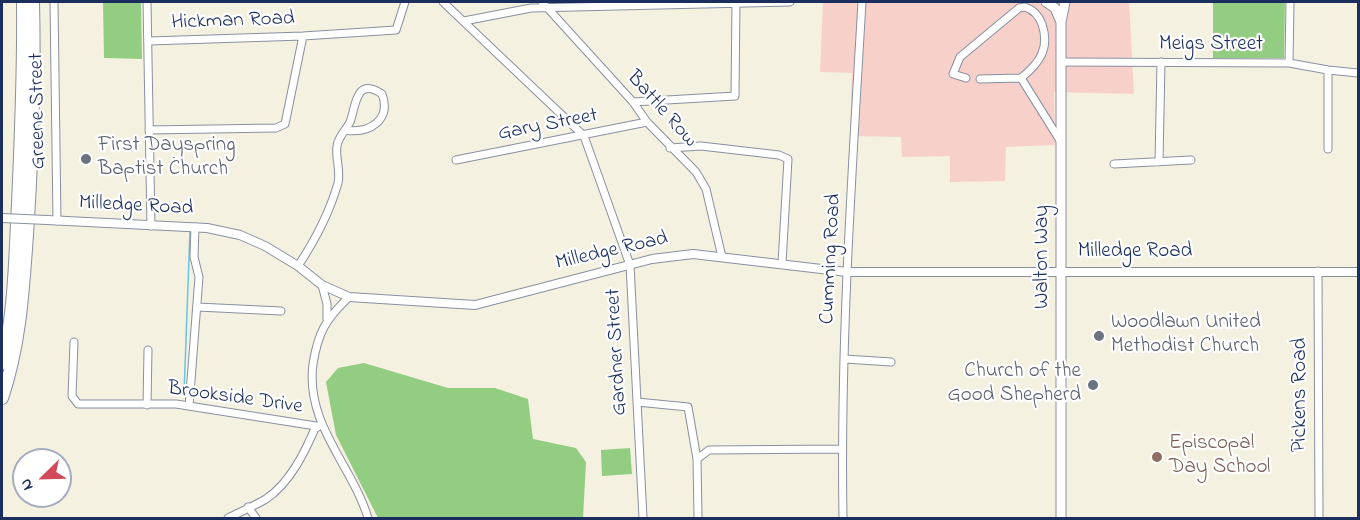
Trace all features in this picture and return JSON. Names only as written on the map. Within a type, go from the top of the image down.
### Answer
[{"type":"highway","points":[[2,363],[10,323],[16,234],[24,51],[22,2]]},
{"type":"highway","points":[[2,398],[12,366],[21,318],[32,168],[33,2]]},
{"type":"main road","points":[[1046,2],[1056,9],[1060,22]]},
{"type":"main road","name":"Walton Way","points":[[1062,519],[1062,62],[1060,22],[1065,2]]},
{"type":"street","name":"Greene Street","points":[[52,220],[54,2]]},
{"type":"street","points":[[147,2],[151,226]]},
{"type":"street","name":"Hickman Road","points":[[149,41],[303,36],[396,30],[405,2]]},
{"type":"street","name":"Gardner Street","points":[[443,2],[584,136],[630,265],[643,519]]},
{"type":"street","name":"Battle Row","points":[[542,2],[633,102],[670,148],[696,172],[706,189],[722,257]]},
{"type":"street","points":[[464,21],[531,8],[549,10],[790,2]]},
{"type":"street","name":"Cumming Road","points":[[843,519],[842,449],[848,272],[862,2]]},
{"type":"street","points":[[1289,63],[1290,2]]},
{"type":"street","points":[[633,102],[735,96],[736,3]]},
{"type":"street","points":[[966,78],[953,74],[960,57],[1026,4],[1039,18],[1046,45],[1041,58],[1021,78],[980,79]]},
{"type":"street","points":[[149,130],[276,128],[285,124],[303,36]]},
{"type":"street","name":"Meigs Street","points":[[1062,62],[1289,63],[1359,73]]},
{"type":"street","points":[[1159,162],[1161,62]]},
{"type":"street","points":[[1328,70],[1328,149]]},
{"type":"street","points":[[1021,78],[1061,142]]},
{"type":"street","points":[[298,266],[331,203],[338,180],[337,142],[352,117],[355,97],[361,91],[376,90],[382,94],[386,105],[385,115],[378,123],[353,132],[345,130]]},
{"type":"street","name":"Gary Street","points":[[456,160],[647,122]]},
{"type":"street","points":[[670,148],[701,146],[779,155],[788,159],[783,263]]},
{"type":"street","points":[[1114,164],[1191,160]]},
{"type":"street","name":"Milledge Road","points":[[2,218],[195,227],[240,236],[265,246],[298,266],[322,285],[349,297],[475,305],[668,256],[693,254],[848,272],[1359,272]]},
{"type":"street","points":[[189,406],[199,277],[194,257],[195,227]]},
{"type":"street","name":"Pickens Road","points":[[1318,271],[1319,519]]},
{"type":"street","points":[[322,285],[327,304],[327,319]]},
{"type":"street","points":[[349,297],[327,319],[319,337],[311,380],[320,428],[368,519]]},
{"type":"street","points":[[197,307],[281,311]]},
{"type":"street","name":"Brookside Drive","points":[[74,342],[72,396],[78,404],[189,406],[320,428]]},
{"type":"street","points":[[147,405],[148,350]]},
{"type":"street","points":[[845,359],[891,362]]},
{"type":"street","points":[[637,402],[688,407],[697,459],[698,519]]},
{"type":"street","points":[[228,519],[267,498],[284,482],[320,428]]},
{"type":"street","points":[[697,459],[710,450],[842,449]]},
{"type":"street","points":[[248,507],[256,519]]},
{"type":"shaded area","points":[[823,2],[1129,2],[1134,94],[1054,92],[1055,145],[1006,147],[1005,181],[950,182],[950,156],[902,157],[901,137],[850,136],[852,73],[820,72]]},
{"type":"green space","points":[[103,2],[141,2],[142,59],[104,58]]},
{"type":"green space","points":[[1213,2],[1285,2],[1284,58],[1213,58]]},
{"type":"green space","points":[[364,363],[448,388],[495,388],[528,399],[533,439],[576,448],[586,462],[583,518],[378,518],[336,435],[326,382],[338,368]]},
{"type":"green space","points":[[630,448],[632,474],[602,476],[601,450]]},
{"type":"waterway","points":[[184,394],[190,231]]},
{"type":"place","name":"First Dayspring Baptist Church","points":[[86,159]]},
{"type":"place","name":"Woodlawn United Methodist Church","points":[[1099,336]]},
{"type":"place","name":"Church of the Good Shepherd","points":[[1093,385]]},
{"type":"place","name":"Episcopal Day School","points":[[1157,457]]}]
